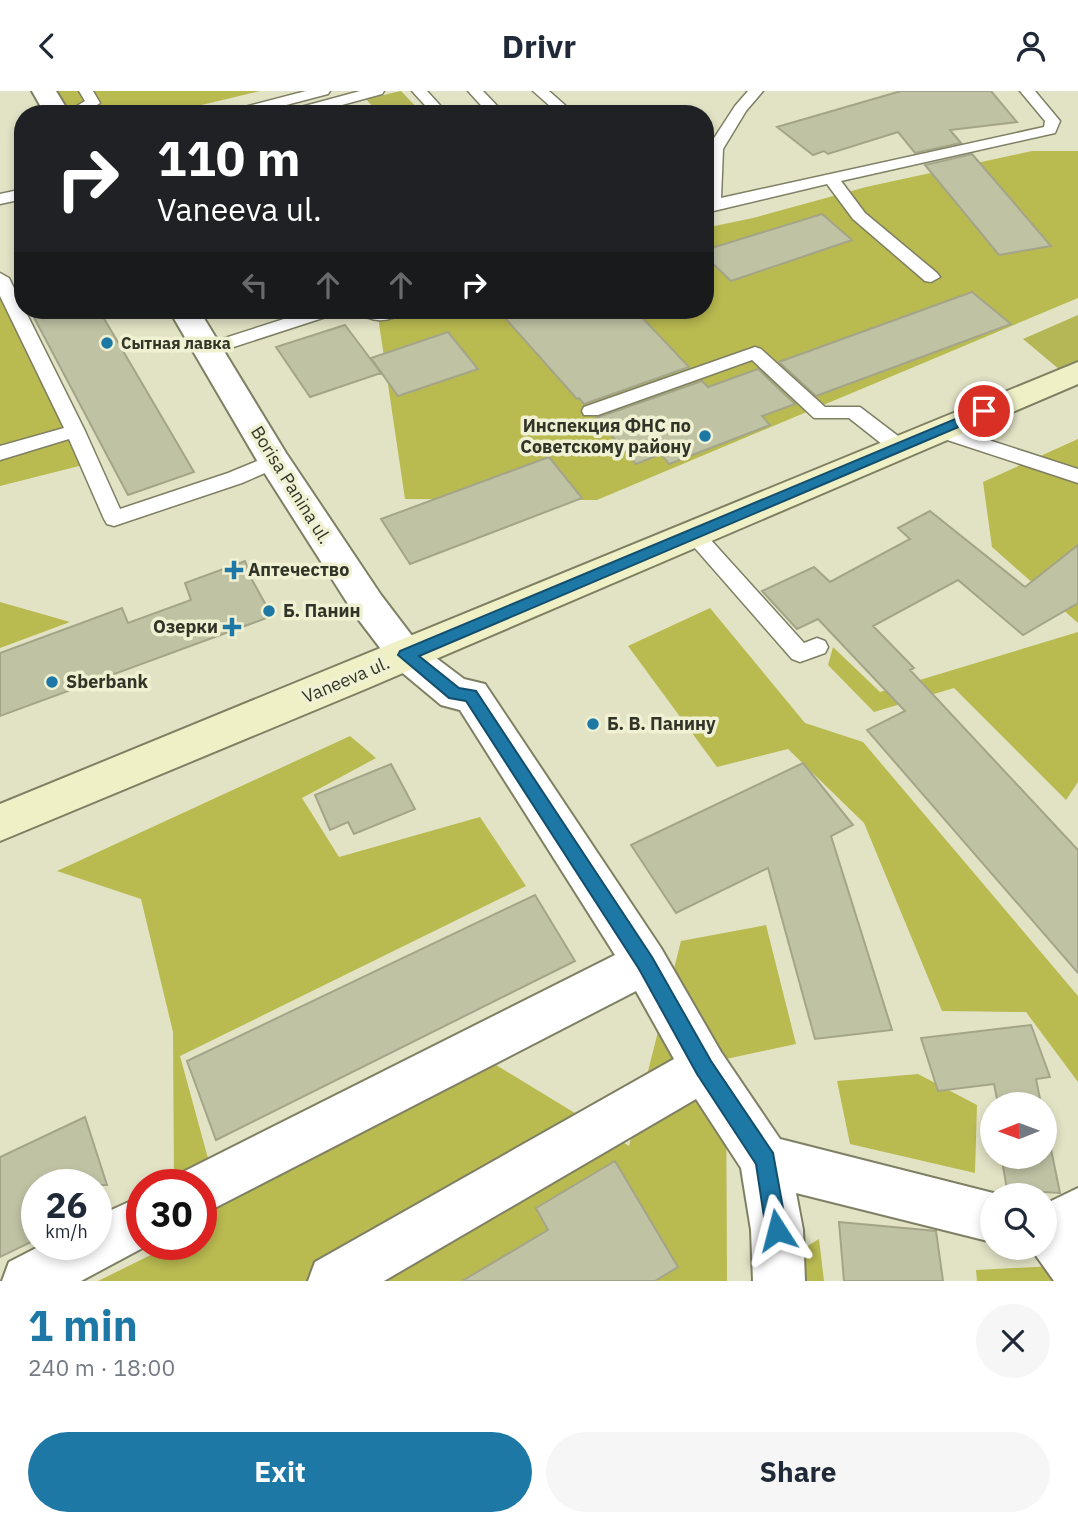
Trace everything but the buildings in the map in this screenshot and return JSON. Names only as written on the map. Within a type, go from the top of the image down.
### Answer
[{"type":"main road","name":"Vaneeva ul.","points":[[0,823],[1076,373]]},
{"type":"street","name":"Borisa Panina ul.","points":[[190,319],[274,461],[368,605],[406,655],[455,694],[471,695],[645,963]]},
{"type":"street","points":[[217,1182],[645,963],[704,1067],[765,1160],[777,1230],[779,1281]]},
{"type":"street","points":[[334,1281],[704,1067]]},
{"type":"street","points":[[765,1160],[980,1214]]},
{"type":"street","points":[[28,1281],[126,1229]]},
{"type":"lane","points":[[86,91],[93,103],[89,105]]},
{"type":"lane","points":[[269,105],[323,91]]},
{"type":"lane","points":[[324,105],[377,91]]},
{"type":"lane","points":[[419,91],[432,105]]},
{"type":"lane","points":[[475,91],[489,105]]},
{"type":"lane","points":[[540,91],[557,105]]},
{"type":"lane","points":[[714,158],[715,149],[740,109],[756,91]]},
{"type":"lane","points":[[714,205],[1050,130],[1053,121],[1027,91]]},
{"type":"lane","points":[[836,178],[849,184],[903,174]]},
{"type":"lane","points":[[836,178],[859,216],[931,277]]},
{"type":"lane","points":[[0,278],[14,307]]},
{"type":"lane","points":[[20,319],[114,519],[235,478],[274,461]]},
{"type":"lane","points":[[209,349],[301,319]]},
{"type":"lane","points":[[591,411],[755,353],[821,414],[853,411],[899,447]]},
{"type":"lane","points":[[0,453],[75,431]]},
{"type":"lane","points":[[939,431],[1078,476]]},
{"type":"lane","points":[[694,534],[800,653],[817,647]]},
{"type":"shaded area","points":[[56,91],[260,91],[202,105],[65,105]]},
{"type":"shaded area","points":[[401,91],[414,105],[371,105],[366,99]]},
{"type":"shaded area","points":[[1032,151],[1078,151],[1078,298],[597,500],[405,499],[378,319],[714,319],[714,226],[866,187]]},
{"type":"shaded area","points":[[0,278],[14,306],[14,319],[20,319],[91,463],[0,486]]},
{"type":"shaded area","points":[[1078,315],[1078,385],[1023,339]]},
{"type":"shaded area","points":[[1078,439],[1078,623],[992,547],[983,482]]},
{"type":"shaded area","points":[[0,602],[70,622],[0,648]]},
{"type":"shaded area","points":[[710,608],[805,723],[863,742],[1078,996],[1078,1082],[1026,1012],[942,1011],[864,823],[788,749],[717,767],[628,646]]},
{"type":"shaded area","points":[[1078,632],[1078,782],[1066,800],[954,688],[874,712],[828,665],[833,647],[880,692]]},
{"type":"shaded area","points":[[350,736],[376,758],[302,798],[339,857],[480,817],[526,886],[180,1056],[211,1169],[174,1169],[173,1032],[141,899],[57,871]]},
{"type":"shaded area","points":[[766,925],[796,1044],[726,1059],[727,1281],[98,1281],[141,1260],[217,1260],[217,1191],[221,1206],[496,1065],[629,1146],[681,941]]},
{"type":"shaded area","points":[[918,1074],[977,1105],[975,1173],[850,1144],[837,1081]]},
{"type":"shaded area","points":[[819,1239],[824,1281],[750,1281]]},
{"type":"shaded area","points":[[1054,1266],[1065,1281],[977,1281],[976,1270]]},
{"type":"place","name":"Сытная лавка","points":[[107,343]]},
{"type":"place","name":"Инспекция ФНС по Советскому району","points":[[705,436]]},
{"type":"place","name":"Аптечество","points":[[234,570]]},
{"type":"place","name":"Б. Панин","points":[[269,611]]},
{"type":"place","name":"Озерки","points":[[232,627]]},
{"type":"place","name":"Sberbank","points":[[52,682]]},
{"type":"place","name":"Б. В. Панину","points":[[593,724]]},
{"type":"route","points":[[777,1230],[765,1160],[704,1067],[645,963],[570,845],[471,695],[455,694],[406,655],[984,411]]}]
